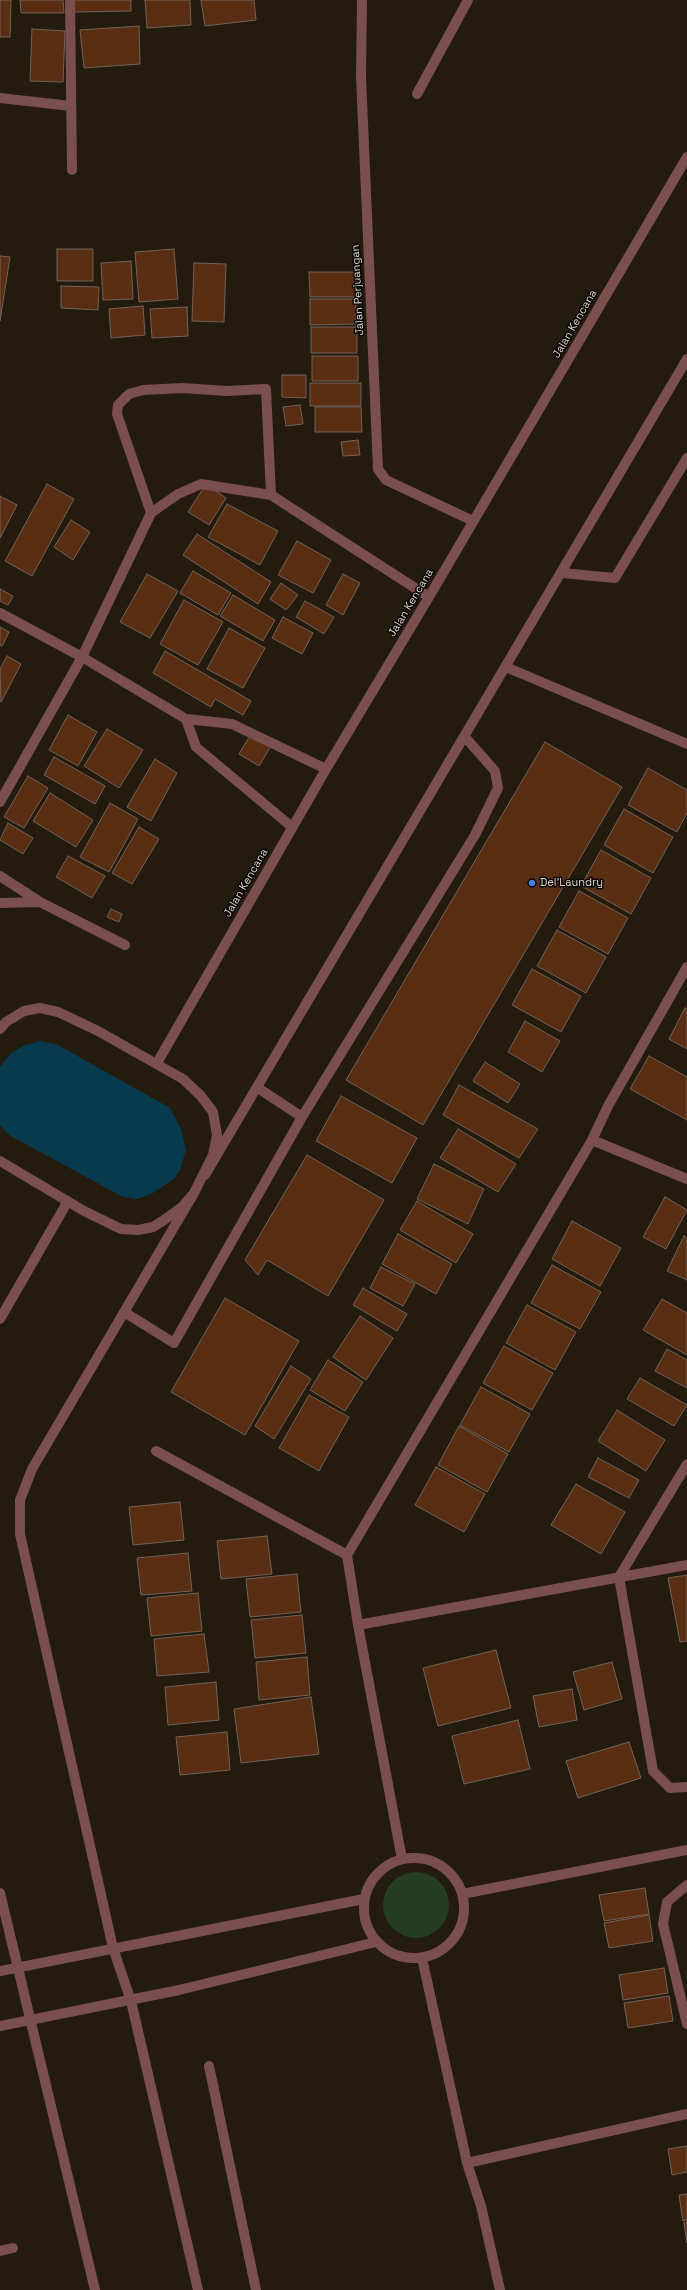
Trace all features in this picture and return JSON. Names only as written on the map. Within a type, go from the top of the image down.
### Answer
[{"type":"street","points":[[70,0],[72,170]]},
{"type":"street","name":"Jalan Perjuangan","points":[[362,0],[361,77],[378,469],[386,480],[473,521]]},
{"type":"street","points":[[417,94],[468,0]]},
{"type":"street","points":[[0,98],[71,106]]},
{"type":"street","name":"Jalan Kencana","points":[[157,1063],[292,827],[430,597],[473,521],[687,157]]},
{"type":"street","points":[[198,2290],[131,2001],[113,1948],[20,1534],[20,1500],[32,1468],[194,1193],[258,1088],[687,359]]},
{"type":"street","points":[[152,513],[117,414],[118,405],[129,394],[143,390],[183,388],[226,390],[266,389],[271,495]]},
{"type":"street","points":[[562,573],[615,578],[687,458]]},
{"type":"street","points":[[0,802],[82,657],[152,513],[178,494],[201,484],[271,495],[430,597]]},
{"type":"street","points":[[0,612],[82,657],[186,719],[232,724],[326,769]]},
{"type":"street","points":[[506,667],[687,744]]},
{"type":"street","points":[[186,719],[196,747],[292,827]]},
{"type":"street","points":[[124,1312],[174,1343],[302,1117],[474,835],[498,788],[495,771],[465,737]]},
{"type":"street","points":[[0,876],[40,902],[125,945]]},
{"type":"street","points":[[0,903],[40,902]]},
{"type":"street","points":[[402,1859],[358,1625],[347,1555],[592,1140],[608,1106],[687,967]]},
{"type":"street","points":[[0,1029],[11,1019],[24,1011],[40,1008],[58,1012],[157,1063],[183,1079],[201,1096],[213,1112],[217,1135],[214,1156],[205,1175]]},
{"type":"street","points":[[0,1017],[11,1019]]},
{"type":"street","points":[[258,1088],[302,1117]]},
{"type":"street","points":[[592,1140],[687,1179]]},
{"type":"street","points":[[0,1162],[121,1229],[138,1230],[153,1226],[182,1207],[194,1193]]},
{"type":"street","points":[[0,1319],[68,1201]]},
{"type":"street","points":[[156,1451],[347,1555]]},
{"type":"street","points":[[687,1464],[619,1577],[653,1771],[670,1788],[687,1787]]},
{"type":"street","points":[[358,1625],[687,1565]]},
{"type":"street","points":[[462,1894],[687,1850]]},
{"type":"street","points":[[402,1859],[423,1859],[443,1868],[451,1875],[462,1894],[463,1918],[460,1930],[445,1948],[422,1958],[397,1956],[386,1950],[376,1942],[364,1917],[364,1899],[373,1878],[391,1863],[402,1859]]},
{"type":"street","points":[[687,1885],[667,1902],[663,1924],[687,2024]]},
{"type":"street","points":[[0,1893],[95,2290]]},
{"type":"street","points":[[0,1971],[364,1899]]},
{"type":"street","points":[[0,2026],[31,2022],[131,2001],[376,1942]]},
{"type":"street","points":[[422,1958],[467,2163],[481,2206],[500,2290]]},
{"type":"street","points":[[209,2066],[256,2290]]},
{"type":"street","points":[[467,2163],[687,2114]]},
{"type":"street","points":[[0,2251],[13,2248]]},
{"type":"green space","points":[[416,1872],[429,1874],[444,1887],[447,1892],[449,1905],[447,1918],[434,1933],[429,1936],[416,1938],[403,1936],[388,1923],[385,1918],[383,1905],[385,1892],[398,1877],[403,1874]]},
{"type":"water","points":[[42,1041],[58,1045],[170,1108],[181,1129],[186,1150],[180,1170],[174,1179],[151,1194],[137,1199],[123,1197],[9,1135],[0,1125],[0,1067],[11,1053],[25,1045]]},
{"type":"building","points":[[0,0],[11,0],[10,37],[0,37]]},
{"type":"building","points":[[20,0],[63,0],[64,13],[21,13]]},
{"type":"building","points":[[73,0],[131,0],[131,11],[73,12]]},
{"type":"building","points":[[145,0],[190,0],[191,25],[147,28]]},
{"type":"building","points":[[201,0],[254,0],[256,20],[205,26]]},
{"type":"building","points":[[139,26],[140,64],[84,68],[80,30]]},
{"type":"building","points":[[32,29],[65,31],[63,82],[30,81]]},
{"type":"building","points":[[57,249],[93,249],[93,281],[57,281]]},
{"type":"building","points":[[174,249],[178,299],[139,302],[135,252]]},
{"type":"building","points":[[0,256],[10,257],[0,321]]},
{"type":"building","points":[[131,261],[133,299],[103,300],[101,263]]},
{"type":"building","points":[[194,263],[226,264],[224,322],[192,321]]},
{"type":"building","points":[[309,272],[356,272],[356,297],[310,297]]},
{"type":"building","points":[[61,286],[99,287],[98,310],[61,308]]},
{"type":"building","points":[[310,299],[356,299],[356,324],[310,325]]},
{"type":"building","points":[[143,306],[145,335],[111,338],[109,309]]},
{"type":"building","points":[[187,307],[188,336],[152,338],[150,309]]},
{"type":"building","points":[[311,327],[357,327],[357,353],[311,353]]},
{"type":"building","points":[[312,356],[358,356],[358,381],[312,381]]},
{"type":"building","points":[[282,375],[306,375],[306,398],[282,397]]},
{"type":"building","points":[[310,383],[361,383],[361,406],[310,406]]},
{"type":"building","points":[[300,405],[303,424],[286,426],[283,407]]},
{"type":"building","points":[[315,407],[361,407],[362,432],[315,432]]},
{"type":"building","points":[[358,440],[360,455],[343,456],[341,442]]},
{"type":"building","points":[[47,484],[74,499],[32,576],[5,561]]},
{"type":"building","points":[[206,484],[226,498],[209,525],[188,512]]},
{"type":"building","points":[[0,496],[17,505],[0,538]]},
{"type":"building","points":[[227,504],[278,531],[260,565],[208,537]]},
{"type":"building","points":[[71,520],[90,532],[73,560],[54,547]]},
{"type":"building","points":[[197,534],[271,582],[258,604],[183,555]]},
{"type":"building","points":[[297,541],[331,560],[313,593],[278,575]]},
{"type":"building","points":[[193,571],[231,593],[218,615],[180,593]]},
{"type":"building","points":[[147,574],[178,591],[150,638],[120,622]]},
{"type":"building","points":[[343,574],[360,583],[343,615],[326,605]]},
{"type":"building","points":[[281,583],[298,595],[286,610],[270,599]]},
{"type":"building","points":[[0,589],[13,596],[8,605],[0,601]]},
{"type":"building","points":[[233,595],[275,620],[263,641],[220,616]]},
{"type":"building","points":[[184,600],[223,622],[198,665],[160,644]]},
{"type":"building","points":[[305,601],[334,617],[324,634],[296,617]]},
{"type":"building","points":[[283,617],[313,633],[302,654],[272,638]]},
{"type":"building","points":[[0,627],[9,632],[2,646],[0,645]]},
{"type":"building","points":[[229,628],[265,648],[243,688],[207,669]]},
{"type":"building","points":[[165,651],[251,701],[243,715],[215,699],[211,707],[153,673]]},
{"type":"building","points":[[7,656],[21,664],[1,702],[0,669]]},
{"type":"building","points":[[68,715],[97,732],[78,766],[49,750]]},
{"type":"building","points":[[107,729],[143,750],[119,788],[84,766]]},
{"type":"building","points":[[251,734],[271,746],[259,766],[239,754]]},
{"type":"building","points":[[545,742],[622,787],[423,1125],[346,1080]]},
{"type":"building","points":[[54,757],[105,786],[95,804],[44,775]]},
{"type":"building","points":[[155,759],[177,773],[151,821],[127,807]]},
{"type":"building","points":[[648,768],[687,790],[687,813],[677,832],[628,805]]},
{"type":"building","points":[[28,776],[48,788],[24,828],[4,817]]},
{"type":"building","points":[[50,793],[93,820],[76,847],[33,821]]},
{"type":"building","points":[[110,803],[138,819],[109,872],[80,857]]},
{"type":"building","points":[[624,809],[673,837],[653,873],[604,845]]},
{"type":"building","points":[[8,823],[33,838],[23,854],[0,840]]},
{"type":"building","points":[[139,827],[159,839],[132,884],[112,873]]},
{"type":"building","points":[[601,850],[651,878],[631,914],[581,886]]},
{"type":"building","points":[[68,856],[105,876],[92,898],[56,877]]},
{"type":"building","points":[[579,891],[628,918],[608,954],[559,927]]},
{"type":"building","points":[[111,909],[122,914],[119,922],[107,917]]},
{"type":"building","points":[[557,930],[606,957],[586,993],[537,966]]},
{"type":"building","points":[[532,969],[581,996],[561,1032],[512,1005]]},
{"type":"building","points":[[685,1008],[687,1009],[687,1049],[669,1039]]},
{"type":"building","points":[[525,1021],[560,1041],[542,1072],[508,1052]]},
{"type":"building","points":[[649,1056],[687,1077],[687,1120],[630,1089]]},
{"type":"building","points":[[485,1062],[520,1084],[508,1103],[473,1081]]},
{"type":"building","points":[[459,1085],[538,1129],[519,1158],[443,1115]]},
{"type":"building","points":[[341,1096],[417,1138],[392,1183],[316,1141]]},
{"type":"building","points":[[458,1129],[516,1164],[498,1192],[440,1158]]},
{"type":"building","points":[[307,1155],[384,1200],[328,1296],[267,1260],[258,1275],[245,1260]]},
{"type":"building","points":[[434,1164],[484,1189],[468,1224],[417,1199]]},
{"type":"building","points":[[665,1197],[687,1210],[666,1249],[643,1237]]},
{"type":"building","points":[[417,1201],[473,1234],[456,1263],[400,1230]]},
{"type":"building","points":[[572,1221],[621,1248],[600,1286],[552,1259]]},
{"type":"building","points":[[398,1234],[452,1264],[436,1294],[382,1264]]},
{"type":"building","points":[[684,1236],[687,1238],[687,1280],[667,1271]]},
{"type":"building","points":[[552,1265],[601,1292],[580,1329],[531,1303]]},
{"type":"building","points":[[381,1267],[415,1284],[403,1306],[370,1288]]},
{"type":"building","points":[[363,1288],[407,1314],[397,1331],[353,1305]]},
{"type":"building","points":[[225,1298],[299,1341],[245,1435],[171,1392]]},
{"type":"building","points":[[662,1299],[687,1313],[687,1355],[643,1330]]},
{"type":"building","points":[[527,1305],[576,1332],[555,1370],[506,1343]]},
{"type":"building","points":[[360,1316],[393,1338],[366,1380],[333,1357]]},
{"type":"building","points":[[504,1346],[553,1373],[532,1410],[483,1383]]},
{"type":"building","points":[[667,1349],[687,1360],[687,1388],[655,1371]]},
{"type":"building","points":[[328,1360],[363,1382],[345,1411],[310,1390]]},
{"type":"building","points":[[291,1366],[311,1379],[274,1439],[255,1426]]},
{"type":"building","points":[[640,1378],[687,1405],[674,1426],[627,1399]]},
{"type":"building","points":[[481,1387],[530,1414],[509,1452],[460,1425]]},
{"type":"building","points":[[309,1395],[349,1417],[319,1471],[279,1448]]},
{"type":"building","points":[[617,1410],[665,1440],[646,1471],[598,1441]]},
{"type":"building","points":[[459,1426],[508,1454],[487,1492],[438,1465]]},
{"type":"building","points":[[598,1458],[639,1480],[629,1498],[588,1477]]},
{"type":"building","points":[[436,1467],[485,1494],[464,1532],[415,1505]]},
{"type":"building","points":[[576,1484],[625,1512],[601,1554],[551,1525]]},
{"type":"building","points":[[180,1502],[184,1540],[133,1545],[129,1507]]},
{"type":"building","points":[[267,1536],[272,1574],[221,1579],[217,1541]]},
{"type":"building","points":[[188,1553],[192,1591],[141,1595],[137,1558]]},
{"type":"building","points":[[297,1574],[301,1612],[250,1617],[246,1579]]},
{"type":"building","points":[[687,1575],[687,1641],[680,1642],[668,1578]]},
{"type":"building","points":[[198,1593],[202,1631],[151,1636],[147,1598]]},
{"type":"building","points":[[302,1615],[306,1653],[255,1658],[251,1620]]},
{"type":"building","points":[[204,1634],[209,1672],[157,1676],[154,1639]]},
{"type":"building","points":[[496,1650],[511,1708],[438,1726],[423,1668]]},
{"type":"building","points":[[307,1657],[310,1695],[259,1700],[256,1662]]},
{"type":"building","points":[[612,1662],[622,1699],[584,1710],[573,1672]]},
{"type":"building","points":[[216,1682],[219,1720],[168,1725],[165,1687]]},
{"type":"building","points":[[572,1689],[577,1720],[539,1727],[533,1696]]},
{"type":"building","points":[[311,1697],[319,1754],[241,1763],[234,1709]]},
{"type":"building","points":[[518,1720],[530,1769],[464,1784],[452,1736]]},
{"type":"building","points":[[227,1732],[230,1770],[180,1775],[176,1737]]},
{"type":"building","points":[[629,1742],[641,1778],[578,1798],[566,1761]]},
{"type":"building","points":[[645,1888],[649,1914],[604,1921],[599,1895]]},
{"type":"building","points":[[649,1915],[653,1941],[609,1948],[604,1923]]},
{"type":"building","points":[[664,1968],[668,1993],[623,2000],[619,1975]]},
{"type":"building","points":[[669,1996],[673,2021],[628,2028],[624,2003]]},
{"type":"building","points":[[687,2146],[687,2172],[672,2175],[668,2149]]},
{"type":"building","points":[[687,2194],[687,2220],[683,2221],[679,2195]]},
{"type":"building","points":[[687,2222],[687,2243],[684,2223]]},
{"type":"place","name":"Del'Laundry","points":[[532,883]]}]
